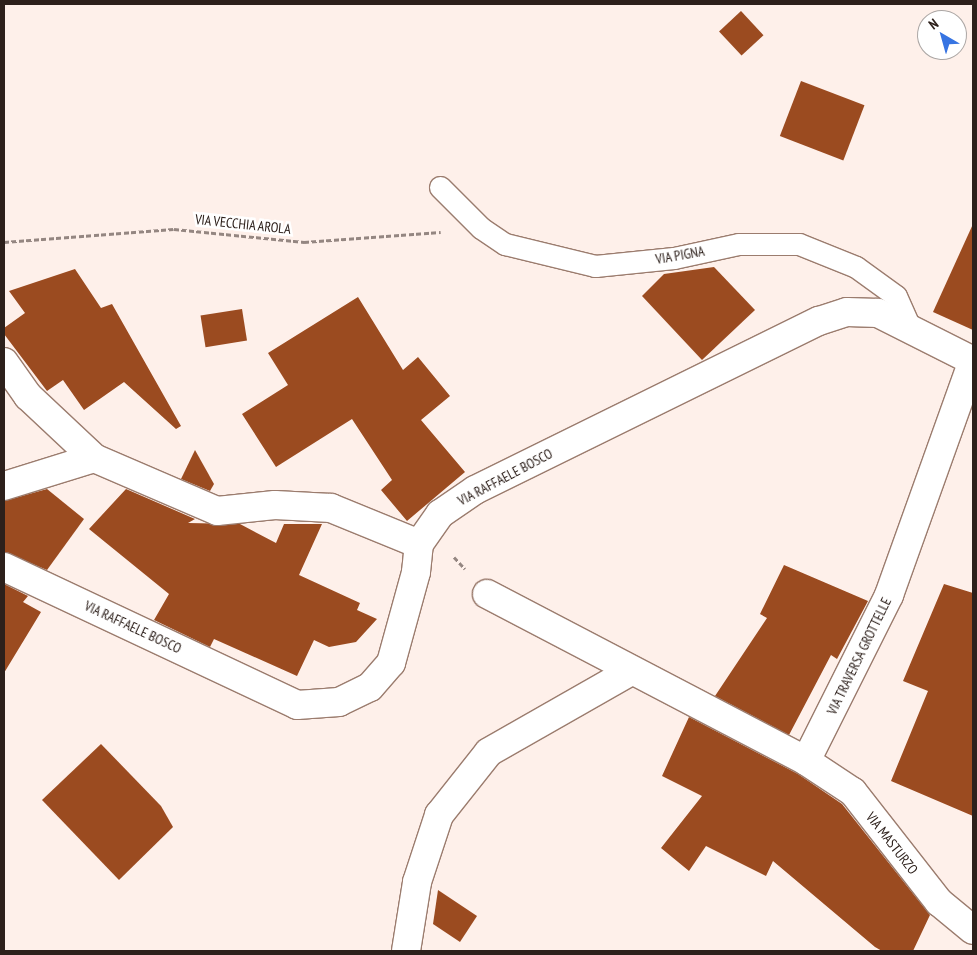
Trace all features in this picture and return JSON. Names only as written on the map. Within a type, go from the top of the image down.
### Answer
[{"type":"street","name":"VIA RAFFAELE BOSCO","points":[[4,567],[297,705],[339,702],[370,687],[391,663],[424,537],[440,514],[475,490],[819,321],[847,312],[878,313],[973,361]]},
{"type":"street","name":"VIA TRAVERSA GROTTELLE","points":[[806,761],[890,595],[973,361]]},
{"type":"street","points":[[4,362],[28,396],[94,458],[217,510],[275,506],[331,508],[424,537]]},
{"type":"street","points":[[4,486],[94,458]]},
{"type":"street","points":[[487,594],[629,672],[806,761]]},
{"type":"street","points":[[406,951],[423,865],[439,815],[489,752],[629,672]]},
{"type":"street","name":"VIA MASTURZO","points":[[806,761],[853,792],[939,902],[973,930]]},
{"type":"lane","name":"VIA PIGNA","points":[[440,186],[481,228],[505,244],[595,266],[674,258],[739,244],[799,244],[856,267],[896,296],[910,328]]},
{"type":"path","name":"VIA VECCHIA AROLA","points":[[4,242],[174,229],[304,242],[481,228]]},
{"type":"path","points":[[424,537],[487,594]]},
{"type":"building","points":[[741,11],[764,35],[742,56],[719,31]]},
{"type":"building","points":[[801,81],[864,105],[843,160],[780,136]]},
{"type":"building","points":[[973,224],[973,330],[933,312]]},
{"type":"building","points":[[714,267],[755,310],[702,360],[642,296],[664,274]]},
{"type":"building","points":[[75,269],[101,308],[112,304],[181,426],[176,429],[124,382],[84,410],[63,380],[47,391],[4,334],[4,328],[25,313],[9,291]]},
{"type":"building","points":[[358,297],[403,370],[418,357],[450,396],[421,420],[465,472],[407,521],[381,490],[392,480],[352,419],[276,467],[242,414],[288,385],[268,353]]},
{"type":"building","points":[[242,309],[247,341],[206,347],[201,316]]},
{"type":"building","points":[[195,450],[214,484],[210,491],[181,479]]},
{"type":"building","points":[[47,489],[84,519],[47,570],[4,552],[4,501]]},
{"type":"building","points":[[126,489],[195,519],[188,523],[240,524],[276,543],[284,524],[322,524],[299,575],[360,603],[357,610],[377,619],[356,642],[329,647],[314,640],[297,676],[214,639],[210,647],[154,620],[169,594],[89,529]]},
{"type":"building","points":[[784,565],[868,601],[837,659],[831,655],[789,735],[715,696],[767,618],[760,614]]},
{"type":"building","points":[[4,584],[28,596],[23,602],[41,612],[4,673]]},
{"type":"building","points":[[944,584],[973,593],[973,816],[891,781],[928,691],[903,681]]},
{"type":"building","points":[[689,717],[798,774],[842,804],[930,915],[913,951],[882,951],[875,947],[773,861],[766,876],[706,846],[689,871],[661,848],[702,796],[662,776]]},
{"type":"building","points":[[101,744],[161,806],[173,827],[119,880],[42,800]]},
{"type":"building","points":[[438,890],[477,916],[460,942],[433,924]]}]
